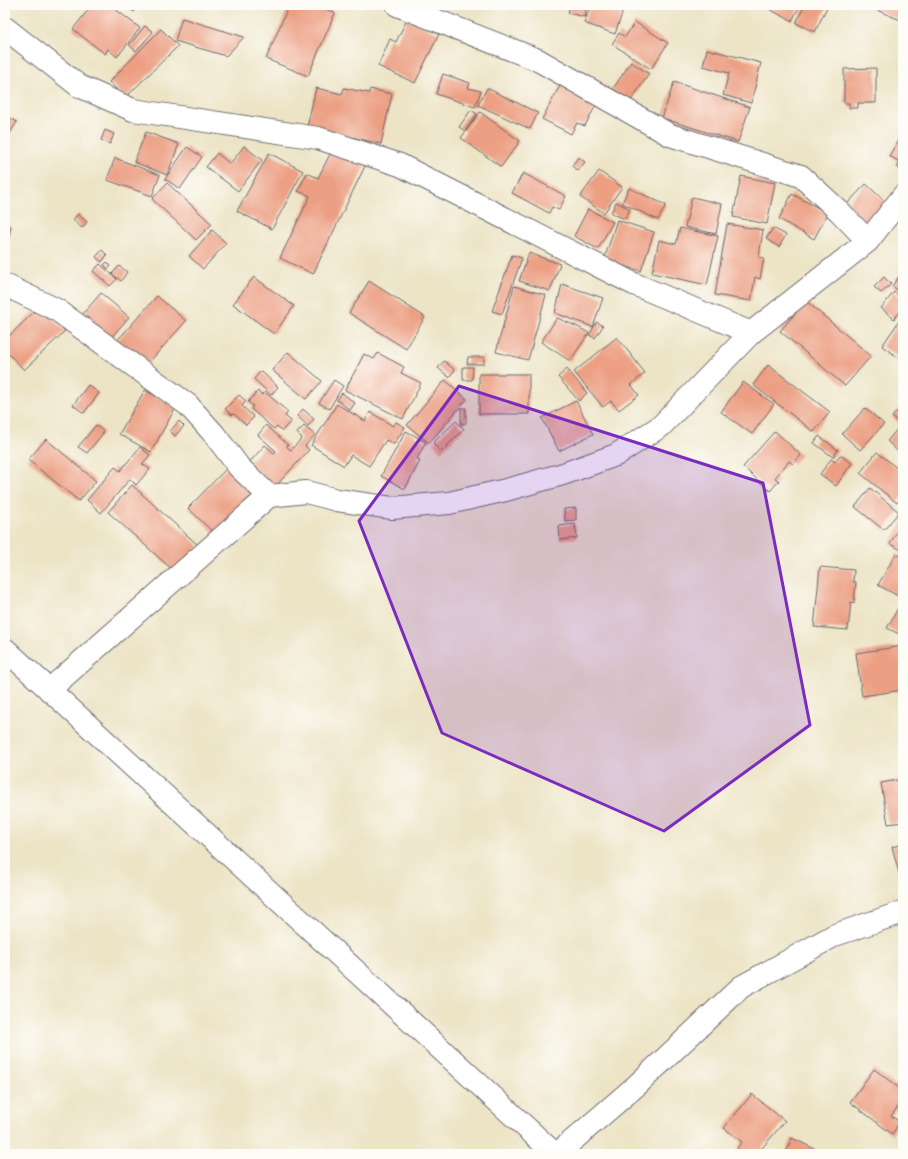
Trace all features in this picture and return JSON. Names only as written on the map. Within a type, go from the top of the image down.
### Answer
[{"type":"street","points":[[397,5],[538,60],[670,135],[801,176],[840,212],[868,242]]},
{"type":"street","points":[[5,28],[79,86],[133,110],[318,138],[400,165],[634,284],[751,333]]},
{"type":"street","points":[[49,690],[270,496],[306,492],[338,500],[392,508],[449,503],[506,490],[563,474],[616,455],[661,426],[751,333],[868,242],[903,196]]},
{"type":"street","points":[[5,285],[57,310],[188,405],[214,434],[239,467],[270,496]]},
{"type":"street","points":[[5,649],[556,1154],[637,1085],[741,988],[835,935],[903,912]]},
{"type":"highlighted area","points":[[459,386],[763,483],[810,725],[664,831],[442,733],[359,521]]},
{"type":"building","points":[[92,5],[110,5],[140,28],[117,57],[108,49],[105,54],[73,29]]},
{"type":"building","points":[[125,5],[139,5],[134,12]]},
{"type":"building","points":[[289,5],[316,5],[335,13],[308,76],[266,59]]},
{"type":"building","points":[[570,5],[587,5],[585,17],[568,13]]},
{"type":"building","points":[[591,5],[625,5],[615,34],[584,23]]},
{"type":"building","points":[[761,5],[800,5],[792,21]]},
{"type":"building","points":[[805,5],[828,5],[815,32],[796,23]]},
{"type":"building","points":[[876,5],[903,5],[903,21],[874,9]]},
{"type":"building","points":[[182,18],[244,37],[226,56],[175,41]]},
{"type":"building","points":[[407,19],[439,34],[415,83],[378,66],[390,39],[396,42]]},
{"type":"building","points":[[635,22],[668,43],[651,69],[612,44],[619,33],[625,37]]},
{"type":"building","points":[[145,26],[153,32],[136,51],[129,45]]},
{"type":"building","points":[[161,29],[178,46],[125,98],[109,82]]},
{"type":"building","points":[[707,49],[761,63],[751,103],[723,95],[729,73],[703,66]]},
{"type":"building","points":[[631,62],[649,74],[628,105],[610,93]]},
{"type":"building","points":[[876,68],[876,103],[858,103],[858,108],[849,108],[849,103],[844,103],[844,69]]},
{"type":"building","points":[[443,74],[470,83],[468,88],[481,91],[475,107],[436,94]]},
{"type":"building","points":[[674,82],[750,107],[738,142],[662,118]]},
{"type":"building","points":[[561,84],[597,103],[585,126],[577,123],[571,134],[542,119]]},
{"type":"building","points":[[316,88],[342,94],[344,88],[369,93],[370,89],[392,94],[381,144],[307,127]]},
{"type":"building","points":[[487,88],[538,113],[530,129],[478,105]]},
{"type":"building","points":[[471,110],[477,114],[465,131],[459,127]]},
{"type":"building","points":[[480,112],[520,141],[501,167],[461,138]]},
{"type":"building","points":[[5,115],[17,122],[5,141]]},
{"type":"building","points":[[105,130],[114,134],[110,144],[101,140]]},
{"type":"building","points":[[146,132],[179,144],[167,175],[134,162]]},
{"type":"building","points":[[903,133],[903,171],[897,167],[900,162],[889,156]]},
{"type":"building","points":[[244,146],[262,160],[238,191],[206,167],[217,153],[230,164]]},
{"type":"building","points":[[187,147],[202,157],[180,189],[165,179]]},
{"type":"building","points":[[333,148],[366,164],[313,274],[280,258],[310,196],[298,191],[307,173],[318,178]]},
{"type":"building","points":[[269,153],[303,171],[272,229],[237,211]]},
{"type":"building","points":[[578,157],[585,162],[578,171],[572,166]]},
{"type":"building","points":[[115,158],[160,175],[152,196],[107,180]]},
{"type":"building","points":[[599,171],[622,187],[604,213],[580,197]]},
{"type":"building","points":[[523,173],[566,196],[559,210],[552,207],[549,213],[512,193]]},
{"type":"building","points":[[741,176],[775,183],[767,224],[733,217]]},
{"type":"building","points":[[167,183],[212,224],[196,240],[152,199]]},
{"type":"building","points":[[866,184],[888,204],[865,228],[844,207]]},
{"type":"building","points":[[629,188],[666,205],[658,220],[622,203]]},
{"type":"building","points":[[792,194],[828,213],[814,239],[779,219]]},
{"type":"building","points":[[692,197],[722,204],[716,234],[685,227]]},
{"type":"building","points":[[616,202],[630,209],[625,219],[611,213]]},
{"type":"building","points":[[588,209],[613,222],[598,249],[574,236]]},
{"type":"building","points":[[78,214],[87,222],[82,228],[73,220]]},
{"type":"building","points":[[617,220],[654,232],[641,271],[604,260]]},
{"type":"building","points":[[727,224],[763,230],[759,257],[764,258],[760,279],[755,277],[751,301],[715,295]]},
{"type":"building","points":[[5,225],[11,226],[6,251],[5,251]]},
{"type":"building","points":[[680,228],[718,236],[707,285],[652,273],[659,240],[676,244]]},
{"type":"building","points":[[773,228],[786,235],[779,247],[766,239]]},
{"type":"building","points":[[212,230],[226,243],[203,269],[189,256]]},
{"type":"building","points":[[102,250],[107,255],[102,262],[96,257]]},
{"type":"building","points":[[529,253],[560,264],[550,291],[519,281]]},
{"type":"building","points":[[512,255],[522,258],[502,314],[492,311]]},
{"type":"building","points":[[107,262],[111,266],[108,269],[104,265]]},
{"type":"building","points":[[100,264],[117,279],[110,286],[93,271]]},
{"type":"building","points":[[119,266],[127,272],[121,281],[112,274]]},
{"type":"building","points":[[903,271],[903,294],[892,286]]},
{"type":"building","points":[[254,277],[294,306],[274,334],[233,304]]},
{"type":"building","points":[[884,277],[891,284],[881,293],[874,287]]},
{"type":"building","points":[[369,281],[425,317],[406,349],[349,313]]},
{"type":"building","points":[[562,284],[603,298],[593,327],[555,313]]},
{"type":"building","points":[[514,286],[546,295],[528,360],[496,352]]},
{"type":"building","points":[[894,292],[903,299],[903,308],[894,319],[881,308]]},
{"type":"building","points":[[101,293],[129,317],[110,339],[81,316]]},
{"type":"building","points":[[157,296],[186,321],[144,368],[115,343]]},
{"type":"building","points":[[806,301],[871,356],[845,386],[780,331]]},
{"type":"building","points":[[40,306],[65,331],[24,370],[5,350],[5,340]]},
{"type":"building","points":[[903,315],[903,361],[882,346]]},
{"type":"building","points":[[557,318],[589,333],[570,361],[541,342]]},
{"type":"building","points":[[597,322],[603,326],[595,338],[589,335]]},
{"type":"building","points":[[617,337],[645,373],[631,385],[639,395],[619,410],[611,401],[603,407],[574,372]]},
{"type":"building","points":[[288,352],[322,381],[306,399],[272,370]]},
{"type":"building","points":[[378,353],[404,367],[401,373],[421,383],[403,419],[345,390],[364,354],[374,359]]},
{"type":"building","points":[[468,357],[484,357],[484,364],[467,364]]},
{"type":"building","points":[[444,361],[455,370],[449,377],[438,368]]},
{"type":"building","points":[[768,365],[830,412],[814,432],[753,385]]},
{"type":"building","points":[[463,367],[473,367],[472,380],[463,380]]},
{"type":"building","points":[[567,369],[587,393],[579,401],[558,377]]},
{"type":"building","points":[[261,371],[278,387],[271,395],[254,379]]},
{"type":"building","points":[[479,374],[529,374],[529,414],[479,414]]},
{"type":"building","points":[[334,380],[343,386],[329,409],[319,403]]},
{"type":"building","points":[[445,380],[467,399],[429,443],[407,425]]},
{"type":"building","points":[[743,382],[774,404],[752,434],[721,412]]},
{"type":"building","points":[[88,385],[99,393],[84,413],[73,405]]},
{"type":"building","points":[[145,390],[176,407],[151,452],[119,434]]},
{"type":"building","points":[[258,391],[262,395],[265,392],[288,412],[285,416],[291,421],[282,431],[277,426],[274,429],[251,409],[253,406],[248,402]]},
{"type":"building","points":[[342,393],[355,403],[350,410],[337,400]]},
{"type":"building","points":[[239,395],[246,401],[242,406],[254,417],[246,425],[234,414],[232,415],[225,409]]},
{"type":"building","points":[[576,401],[593,434],[559,451],[542,418]]},
{"type":"building","points":[[337,404],[365,421],[370,412],[393,426],[396,422],[405,427],[394,444],[386,440],[369,466],[351,455],[344,466],[311,445]]},
{"type":"building","points":[[903,405],[903,426],[892,417]]},
{"type":"building","points":[[461,408],[466,408],[466,423],[461,424]]},
{"type":"building","points":[[865,408],[884,424],[860,450],[842,434]]},
{"type":"building","points":[[303,409],[314,419],[308,426],[297,416]]},
{"type":"building","points":[[179,421],[184,426],[175,436],[170,431]]},
{"type":"building","points":[[456,421],[464,429],[441,452],[433,443]]},
{"type":"building","points":[[96,425],[104,432],[87,453],[78,447]]},
{"type":"building","points":[[266,425],[288,445],[287,447],[291,450],[302,438],[297,433],[304,426],[315,435],[305,446],[309,450],[272,490],[246,466],[265,445],[274,453],[276,451],[258,435]]},
{"type":"building","points":[[899,427],[903,430],[903,456],[887,441]]},
{"type":"building","points":[[406,431],[426,442],[417,459],[420,461],[405,489],[381,476]]},
{"type":"building","points":[[775,431],[801,455],[793,464],[789,461],[775,478],[779,481],[770,491],[743,467]]},
{"type":"building","points":[[819,436],[838,450],[833,457],[814,443]]},
{"type":"building","points":[[46,439],[96,481],[79,501],[28,460]]},
{"type":"building","points":[[140,447],[150,455],[142,464],[150,469],[136,485],[130,479],[101,513],[87,500],[115,467],[120,471]]},
{"type":"building","points":[[877,452],[903,473],[903,496],[897,503],[860,473]]},
{"type":"building","points":[[840,455],[852,463],[836,486],[820,474],[831,459],[835,462]]},
{"type":"building","points":[[227,468],[255,495],[216,535],[188,508]]},
{"type":"building","points":[[132,485],[199,546],[175,572],[108,512]]},
{"type":"building","points":[[870,488],[899,512],[884,530],[855,507]]},
{"type":"building","points":[[576,508],[576,520],[565,521],[564,509]]},
{"type":"building","points":[[903,520],[903,551],[890,544]]},
{"type":"building","points":[[575,524],[577,538],[560,540],[559,526]]},
{"type":"building","points":[[896,554],[903,557],[903,586],[898,596],[878,585]]},
{"type":"building","points":[[820,567],[854,570],[853,582],[856,582],[854,603],[851,602],[848,630],[814,627]]},
{"type":"building","points":[[903,599],[903,632],[901,635],[887,628]]},
{"type":"building","points":[[903,646],[903,690],[862,696],[856,653]]},
{"type":"building","points":[[903,779],[903,822],[888,824],[881,783]]},
{"type":"building","points":[[903,844],[903,879],[901,880],[892,847]]},
{"type":"building","points":[[874,1069],[903,1091],[903,1100],[891,1116],[900,1122],[892,1134],[850,1102]]},
{"type":"building","points":[[752,1094],[785,1121],[757,1154],[751,1150],[748,1154],[744,1154],[737,1148],[742,1142],[724,1128]]},
{"type":"building","points":[[792,1138],[825,1154],[785,1154]]}]
